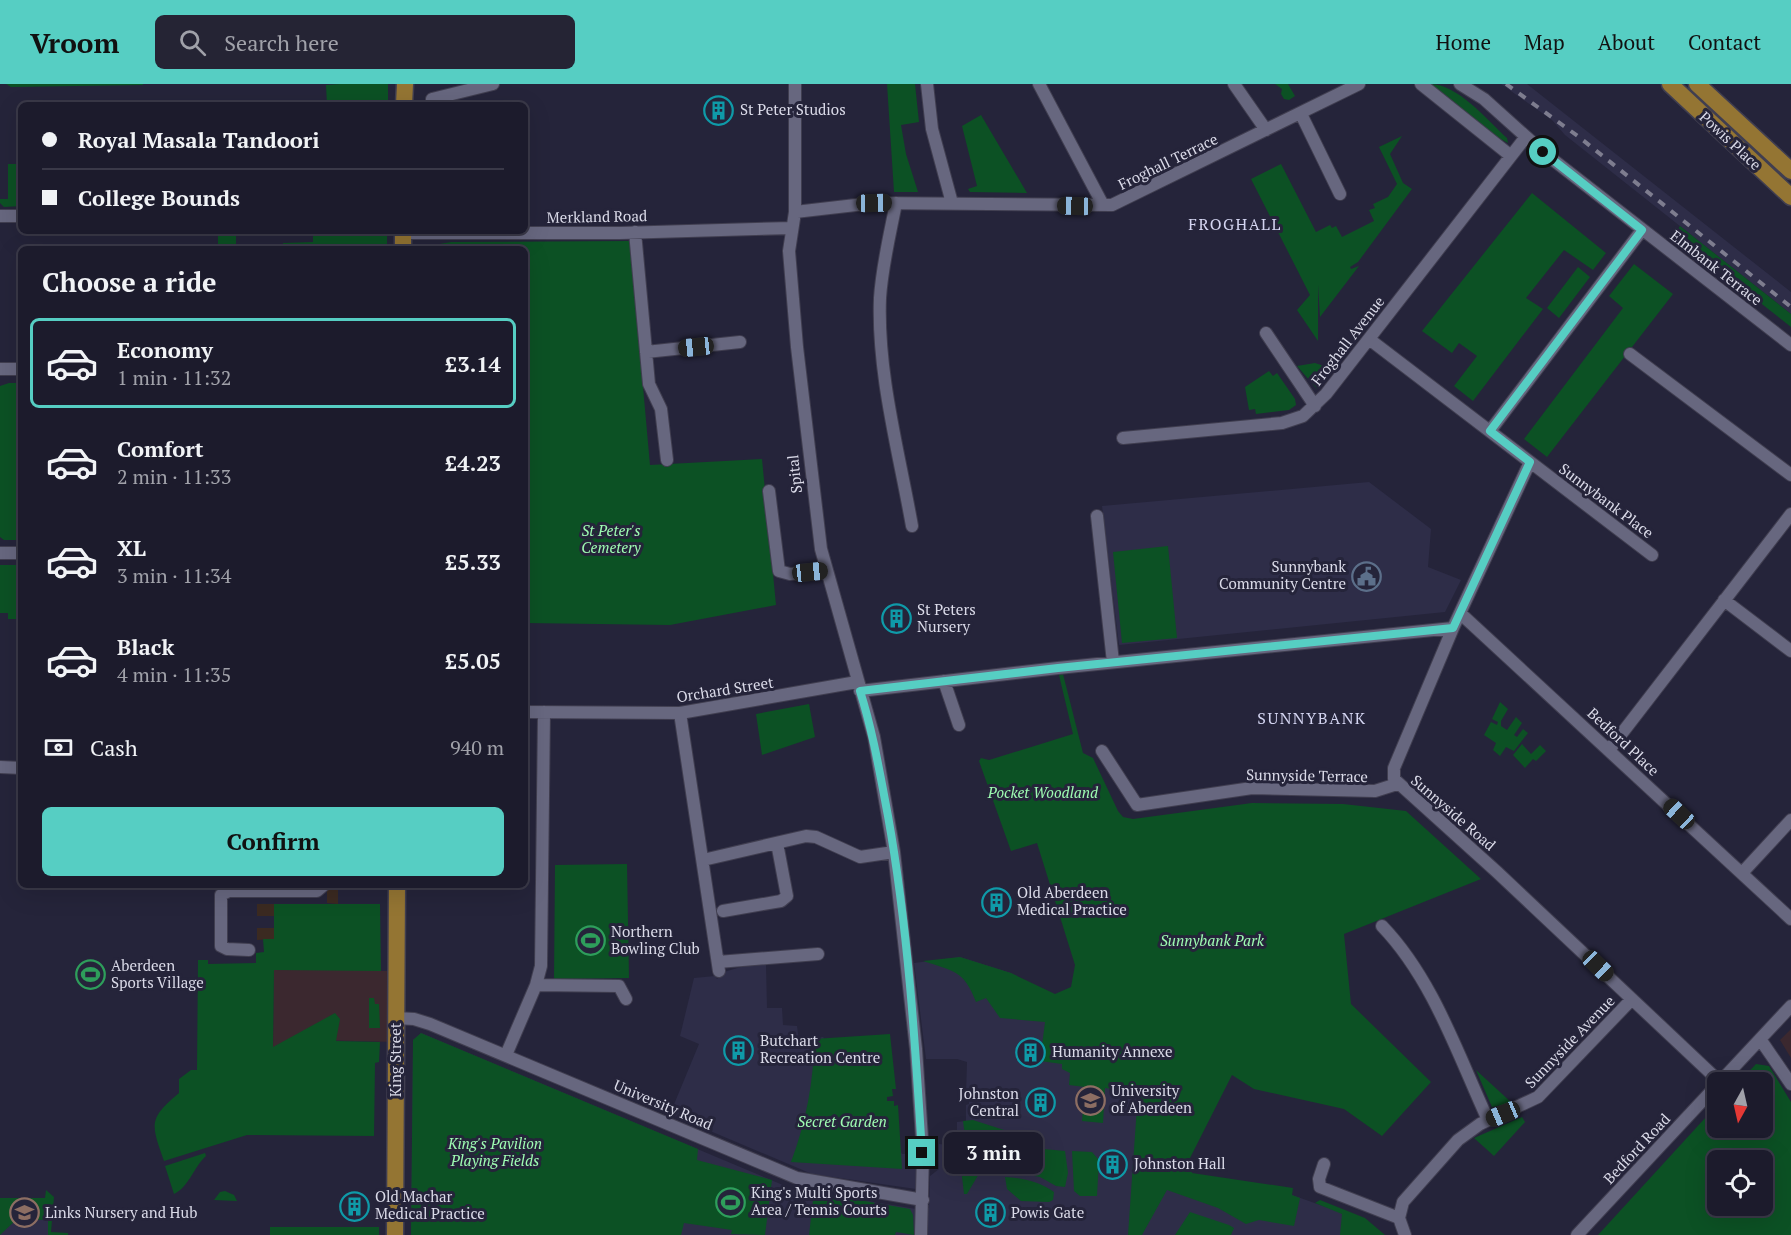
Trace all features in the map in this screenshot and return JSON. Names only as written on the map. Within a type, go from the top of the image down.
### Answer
[{"type":"main road","points":[[404,102],[405,84]]},
{"type":"main road","name":"Powis Place","points":[[1670,84],[1791,197]]},
{"type":"main road","name":"Powis Place","points":[[1697,84],[1791,171]]},
{"type":"main road","name":"King Street","points":[[395,1235],[398,888]]},
{"type":"street","points":[[432,99],[493,84]]},
{"type":"street","name":"Spital","points":[[795,84],[795,212],[789,251],[792,306],[817,530],[826,571],[874,737],[894,852],[911,997],[922,1153],[921,1235]]},
{"type":"street","points":[[927,84],[932,129],[952,203]]},
{"type":"street","points":[[1039,84],[1103,205]]},
{"type":"street","points":[[1234,84],[1266,130]]},
{"type":"street","name":"Froghall Terrace","points":[[795,212],[853,205],[896,203],[1103,205],[1120,203],[1359,84]]},
{"type":"street","points":[[1421,84],[1511,156]]},
{"type":"street","points":[[1460,84],[1482,90]]},
{"type":"street","name":"Elmbank Terrace","points":[[1482,90],[1526,138],[1791,345]]},
{"type":"street","points":[[1300,114],[1340,194]]},
{"type":"street","name":"Froghall Avenue","points":[[1123,438],[1282,423],[1303,416],[1315,406],[1369,339],[1526,138]]},
{"type":"street","points":[[896,203],[883,272],[880,315],[888,387],[912,526]]},
{"type":"street","name":"Merkland Road","points":[[403,238],[792,228]]},
{"type":"street","points":[[1490,431],[1642,230]]},
{"type":"street","points":[[635,232],[651,389],[661,409],[667,460]]},
{"type":"street","points":[[1266,333],[1315,406]]},
{"type":"street","name":"Sunnybank Place","points":[[1369,339],[1652,555]]},
{"type":"street","points":[[646,352],[740,342]]},
{"type":"street","points":[[1630,354],[1791,475]]},
{"type":"street","name":"Sunnyside Road","points":[[1530,462],[1453,628],[1392,773],[1397,784],[1497,872],[1708,1072]]},
{"type":"street","points":[[769,491],[779,571],[790,574],[826,571]]},
{"type":"street","points":[[1609,750],[1791,514]]},
{"type":"street","points":[[1096,516],[1113,662]]},
{"type":"street","points":[[0,553],[18,552]]},
{"type":"street","points":[[1724,600],[1791,651]]},
{"type":"street","name":"Bedford Place","points":[[1460,613],[1791,919]]},
{"type":"street","name":"Orchard Street","points":[[528,712],[680,713],[858,687],[944,681],[1453,628]]},
{"type":"street","points":[[944,681],[959,725]]},
{"type":"street","points":[[506,1055],[536,985],[541,966],[544,712]]},
{"type":"street","points":[[680,713],[719,967],[818,954]]},
{"type":"street","name":"Sunnyside Terrace","points":[[1102,751],[1130,798],[1137,805],[1142,806],[1252,788],[1375,791],[1397,784]]},
{"type":"street","points":[[0,767],[18,768]]},
{"type":"street","points":[[1742,873],[1791,820]]},
{"type":"street","points":[[703,860],[811,836],[860,857],[894,852]]},
{"type":"street","points":[[723,911],[781,901],[787,896],[777,843]]},
{"type":"street","points":[[249,950],[227,949],[221,946],[220,898],[229,891],[265,888],[316,891],[320,888]]},
{"type":"street","points":[[1382,926],[1398,944],[1428,992],[1488,1120]]},
{"type":"street","points":[[1398,944],[1408,934]]},
{"type":"street","points":[[536,985],[619,986],[626,999]]},
{"type":"street","name":"Sunnyside Avenue","points":[[1399,1218],[1403,1202],[1458,1140],[1488,1120],[1538,1097],[1632,999]]},
{"type":"street","name":"Bedford Road","points":[[1729,1072],[1791,1006]]},
{"type":"street","name":"University Road","points":[[396,1018],[421,1021],[797,1178],[923,1200]]},
{"type":"street","points":[[1760,1039],[1791,1084]]},
{"type":"street","name":"Bedford Road","points":[[1577,1235],[1707,1096]]},
{"type":"street","points":[[1324,1164],[1319,1179],[1320,1188],[1399,1218],[1405,1235]]},
{"type":"shaded area","points":[[1501,84],[1527,84],[1791,292],[1791,314],[1565,135],[1552,120]]},
{"type":"shaded area","points":[[1369,482],[1431,529],[1428,567],[1461,580],[1445,612],[1119,645],[1102,506]]},
{"type":"shaded area","points":[[327,888],[338,888],[338,904],[327,903]]},
{"type":"shaded area","points":[[257,904],[274,904],[274,916],[257,916]]},
{"type":"shaded area","points":[[257,928],[274,928],[274,939],[257,940]]},
{"type":"shaded area","name":"University of Aberdeen","points":[[960,957],[1011,973],[1174,1069],[1170,1170],[1292,1195],[1337,1211],[1361,1223],[1375,1235],[411,1235],[413,1040],[421,1033],[790,1188],[916,1209],[929,1208],[930,1176],[939,1169],[939,1144],[957,1146],[957,1122],[966,1121],[966,1105],[969,1104],[969,1096],[966,1095],[967,1062],[957,1059],[926,1059],[914,963]]},
{"type":"shaded area","points":[[381,960],[381,971],[395,971],[395,1042],[314,1040],[273,1048],[274,966]]},
{"type":"shaded area","points":[[761,961],[766,965],[767,1008],[782,1008],[783,1025],[797,1026],[799,1041],[823,1037],[879,1106],[902,1154],[916,1154],[916,1189],[812,1174],[670,1114],[699,1044],[680,1036],[694,978],[715,976],[717,979],[724,972]]},
{"type":"shaded area","points":[[1791,1029],[1791,1058],[1780,1040]]},
{"type":"shaded area","name":"Links Nursery and Hub","points":[[49,1205],[48,1235],[0,1235],[0,1206]]},
{"type":"green space","points":[[6,84],[143,84],[143,85],[11,87]]},
{"type":"green space","points":[[388,84],[388,102],[327,102],[326,85]]},
{"type":"green space","points":[[887,84],[915,84],[919,122],[901,125],[906,154],[918,192],[894,192]]},
{"type":"green space","points":[[1275,84],[1288,84],[1295,96],[1289,100],[1284,99],[1281,94],[1282,89]]},
{"type":"green space","points":[[1430,84],[1441,86],[1461,96],[1507,138],[1508,143],[1493,135]]},
{"type":"green space","points":[[981,115],[1027,193],[970,192],[968,189],[977,186],[962,126]]},
{"type":"green space","points":[[1402,136],[1390,154],[1403,183],[1412,189],[1358,262],[1350,267],[1351,269],[1359,266],[1320,317],[1318,285],[1318,341],[1297,310],[1310,295],[1251,179],[1281,164],[1316,232],[1330,225],[1332,228],[1336,226],[1342,237],[1374,221],[1369,210],[1375,208],[1373,204],[1388,197],[1397,184],[1379,147]]},
{"type":"green space","points":[[8,164],[18,164],[18,206],[4,207],[0,203],[0,199],[8,199]]},
{"type":"green space","points":[[1532,193],[1606,253],[1593,270],[1564,250],[1526,298],[1543,309],[1473,401],[1454,386],[1477,356],[1459,343],[1452,353],[1422,331]]},
{"type":"green space","points":[[1680,226],[1791,314],[1791,327],[1674,235]]},
{"type":"green space","points":[[218,234],[236,234],[236,246],[218,246]]},
{"type":"green space","points":[[313,234],[387,234],[387,246],[283,246],[283,243],[313,242]]},
{"type":"green space","name":"St Peter's Cemetery","points":[[630,241],[650,465],[762,459],[776,605],[670,625],[528,623],[528,246],[436,246],[451,242]]},
{"type":"green space","points":[[1634,264],[1673,294],[1547,457],[1524,439],[1623,308],[1609,296]]},
{"type":"green space","points":[[1578,267],[1590,277],[1559,318],[1547,308]]},
{"type":"green space","points":[[1315,363],[1333,369],[1317,389],[1297,366]]},
{"type":"green space","points":[[1269,371],[1273,376],[1277,373],[1295,399],[1296,405],[1289,410],[1256,414],[1255,409],[1249,410],[1245,387]]},
{"type":"green space","points":[[18,383],[18,540],[4,540],[0,537],[0,386]]},
{"type":"green space","points":[[1168,546],[1177,638],[1122,643],[1113,552]]},
{"type":"green space","points":[[0,565],[18,565],[18,619],[8,619],[8,613],[0,613]]},
{"type":"green space","name":"Sunnybank Park","points":[[1063,674],[1083,753],[1093,758],[1123,817],[1133,819],[1252,803],[1343,804],[1406,811],[1481,879],[1344,934],[1351,1004],[1431,1082],[1382,1136],[1344,1109],[1254,1089],[1232,1075],[1190,1158],[1192,1173],[1293,1188],[1292,1195],[1300,1198],[1294,1226],[1259,1220],[1246,1224],[1218,1208],[1167,1190],[1142,1235],[1128,1235],[1138,1092],[1105,1088],[1103,1123],[1082,1121],[1085,1087],[1069,1085],[1070,1073],[1062,1069],[1062,1064],[1040,1061],[1045,1022],[1000,1018],[986,998],[976,1002],[972,991],[956,973],[923,961],[960,957],[1011,973],[1055,994],[1071,987],[1075,965],[1037,843],[1011,851],[979,761],[981,758],[989,760],[1073,734],[1059,675]]},
{"type":"green space","points":[[1500,702],[1508,709],[1501,721],[1501,726],[1507,730],[1516,717],[1522,723],[1514,735],[1517,737],[1523,729],[1528,733],[1514,751],[1506,747],[1500,756],[1493,750],[1496,743],[1484,735],[1491,722],[1497,725],[1498,722],[1492,719]]},
{"type":"green space","points":[[809,704],[815,737],[762,755],[756,714]]},
{"type":"green space","points":[[1522,744],[1531,754],[1540,745],[1546,751],[1536,761],[1533,759],[1525,768],[1513,755]]},
{"type":"green space","points":[[627,864],[629,978],[554,979],[555,865]]},
{"type":"green space","points":[[274,904],[380,904],[381,971],[274,970],[273,1047],[335,1013],[340,1019],[336,1041],[380,1042],[379,1062],[375,1063],[374,1136],[247,1135],[164,1161],[156,1138],[157,1116],[179,1093],[179,1079],[191,1070],[197,1070],[198,960],[208,960],[208,964],[256,963],[256,953],[264,952],[263,939],[274,939]]},
{"type":"green space","points":[[369,998],[374,998],[375,1004],[379,1004],[380,1028],[369,1028]]},
{"type":"green space","name":"King's Pavilion Playing Fields","points":[[421,1033],[698,1149],[697,1160],[772,1180],[765,1235],[731,1234],[732,1230],[684,1223],[681,1235],[411,1235],[413,1040]]},
{"type":"green space","name":"Secret Garden","points":[[890,1034],[896,1089],[892,1089],[893,1096],[887,1097],[887,1101],[894,1101],[894,1106],[898,1105],[902,1169],[791,1162],[808,1101],[813,1070],[814,1039]]},
{"type":"green space","points":[[1756,1064],[1769,1066],[1773,1072],[1748,1072]]},
{"type":"green space","points":[[1476,1070],[1512,1103],[1492,1107]]},
{"type":"green space","points":[[1773,1073],[1791,1102],[1791,1235],[1598,1235],[1707,1116],[1707,1138],[1773,1138]]},
{"type":"green space","points":[[1522,1117],[1525,1122],[1494,1156],[1474,1138]]},
{"type":"green space","points":[[973,1120],[1004,1130],[999,1146],[965,1136],[963,1121]]},
{"type":"green space","points":[[1033,1148],[1065,1151],[1068,1173],[1065,1187],[1056,1186],[1040,1177],[1011,1172],[1013,1166]]},
{"type":"green space","points":[[1072,1151],[1092,1152],[1099,1160],[1097,1196],[1080,1196],[1074,1191]]},
{"type":"green space","points":[[205,1153],[206,1156],[187,1182],[174,1194],[165,1166]]},
{"type":"green space","points":[[966,1163],[983,1167],[967,1194],[964,1194],[961,1168]]},
{"type":"green space","points":[[1005,1177],[1024,1179],[1043,1185],[1054,1192],[1053,1200],[1049,1202],[1021,1201],[1007,1189]]},
{"type":"green space","points":[[46,1190],[54,1197],[51,1232],[68,1233],[68,1235],[48,1235],[48,1220],[17,1219],[0,1235],[0,1198],[45,1198]]},
{"type":"green space","points":[[225,1191],[234,1195],[237,1201],[214,1200],[220,1192]]},
{"type":"green space","points":[[814,1192],[910,1209],[913,1215],[914,1235],[896,1232],[895,1235],[809,1235]]},
{"type":"green space","points":[[1320,1200],[1365,1218],[1385,1235],[1340,1235],[1342,1214],[1315,1203]]},
{"type":"green space","points":[[1190,1212],[1229,1225],[1234,1228],[1231,1235],[1175,1235]]},
{"type":"green space","points":[[270,1227],[379,1227],[379,1235],[270,1235]]},
{"type":"railway","points":[[1506,84],[1579,137],[1791,307]]},
{"type":"place","name":"St Peter Studios","points":[[719,110]]},
{"type":"place","name":"Sunnybank Community Centre","points":[[1367,576]]},
{"type":"place","name":"St Peters Nursery","points":[[896,619]]},
{"type":"place","name":"Old Aberdeen Medical Practice","points":[[996,902]]},
{"type":"place","name":"Northern Bowling Club","points":[[590,941]]},
{"type":"place","name":"Aberdeen Sports Village","points":[[90,975]]},
{"type":"place","name":"Butchart Recreation Centre","points":[[739,1050]]},
{"type":"place","name":"Humanity Annexe","points":[[1031,1052]]},
{"type":"place","name":"University of Aberdeen","points":[[1090,1100]]},
{"type":"place","name":"Johnston Central","points":[[1040,1103]]},
{"type":"place","name":"Johnston Hall","points":[[1113,1164]]},
{"type":"place","name":"King's Multi Sports Area / Tennis Courts","points":[[730,1202]]},
{"type":"place","name":"Old Machar Medical Practice","points":[[354,1206]]},
{"type":"place","name":"Links Nursery and Hub","points":[[24,1213]]},
{"type":"place","name":"Powis Gate","points":[[990,1213]]},
{"type":"district","name":"FROGHALL","points":[[1235,224]]},
{"type":"district","name":"SUNNYBANK","points":[[1312,718]]},
{"type":"route","points":[[922,1153],[916,1049],[900,895],[874,737],[860,691],[1058,668],[1453,628],[1530,462],[1490,431],[1642,230],[1543,152]]},
{"type":"park label","name":"Pocket Woodland","points":[[1043,793]]}]
